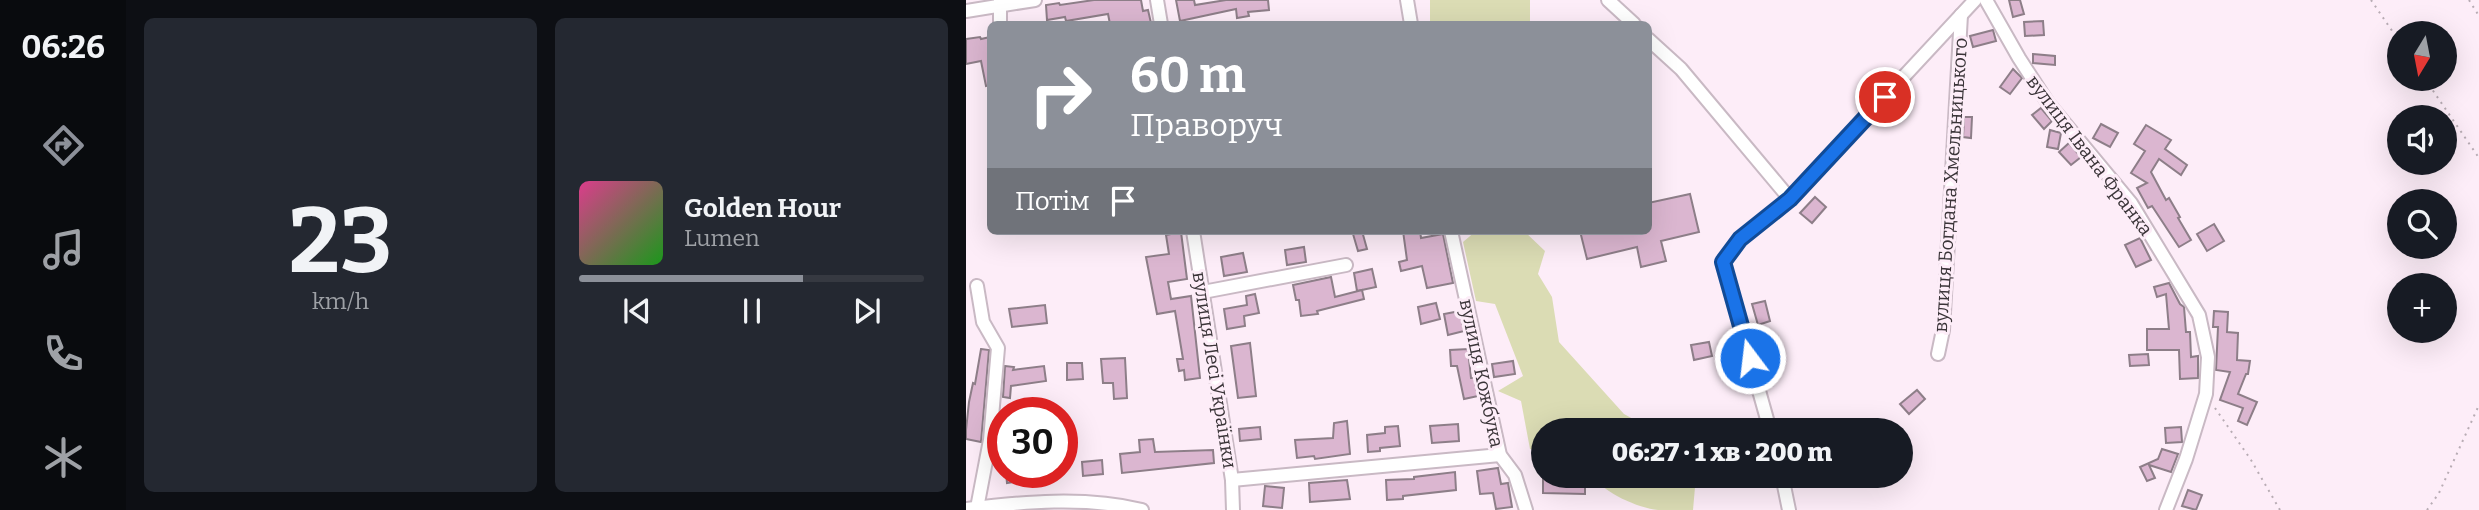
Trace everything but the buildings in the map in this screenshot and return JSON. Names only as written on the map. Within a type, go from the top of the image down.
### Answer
[{"type":"street","points":[[966,11],[1000,3],[1035,0]]},
{"type":"street","points":[[1157,0],[1160,21]]},
{"type":"street","points":[[1407,0],[1410,21]]},
{"type":"street","points":[[1608,0],[1631,21]]},
{"type":"street","name":"вулиця Богдана Хмельницького","points":[[1767,418],[1723,262],[1740,239],[1790,199],[1975,0]]},
{"type":"street","name":"вулиця Івана Франка","points":[[1986,0],[2018,58],[2048,103],[2131,203],[2199,315],[2208,356],[2206,394],[2186,459],[2166,510]]},
{"type":"street","points":[[1000,3],[1000,21]]},
{"type":"street","name":"вулиця Богдана Хмельницького","points":[[1938,355],[1944,330],[1961,15]]},
{"type":"street","points":[[1652,42],[1681,69],[1741,144],[1790,199]]},
{"type":"street","name":"вулиця Лесі Українки","points":[[1194,235],[1232,480],[1233,510]]},
{"type":"street","name":"вулиця Кожбука","points":[[1452,235],[1500,455],[1515,475],[1525,510]]},
{"type":"street","points":[[1203,292],[1346,265]]},
{"type":"street","points":[[977,286],[983,322],[998,348],[990,440],[971,508],[1068,501],[1142,510]]},
{"type":"street","points":[[1232,480],[1500,455]]},
{"type":"street","points":[[1784,488],[1789,510]]},
{"type":"path","points":[[2371,0],[2387,23]]},
{"type":"path","points":[[2469,0],[2479,16]]},
{"type":"path","points":[[2433,91],[2479,158]]},
{"type":"path","points":[[2206,394],[2251,460],[2280,510]]},
{"type":"path","points":[[2427,510],[2440,493],[2479,405]]},
{"type":"green space","points":[[1430,0],[1530,0],[1530,21],[1430,21]]},
{"type":"green space","points":[[1471,235],[1528,235],[1545,251],[1538,274],[1552,297],[1559,342],[1624,414],[1631,418],[1531,418],[1530,449],[1521,401],[1498,391],[1523,376],[1495,304],[1476,301],[1463,242]]},
{"type":"green space","points":[[1605,488],[1695,488],[1693,510],[1658,510],[1613,494]]},
{"type":"route","points":[[1750,358],[1723,262],[1740,239],[1790,199],[1885,97]]}]
